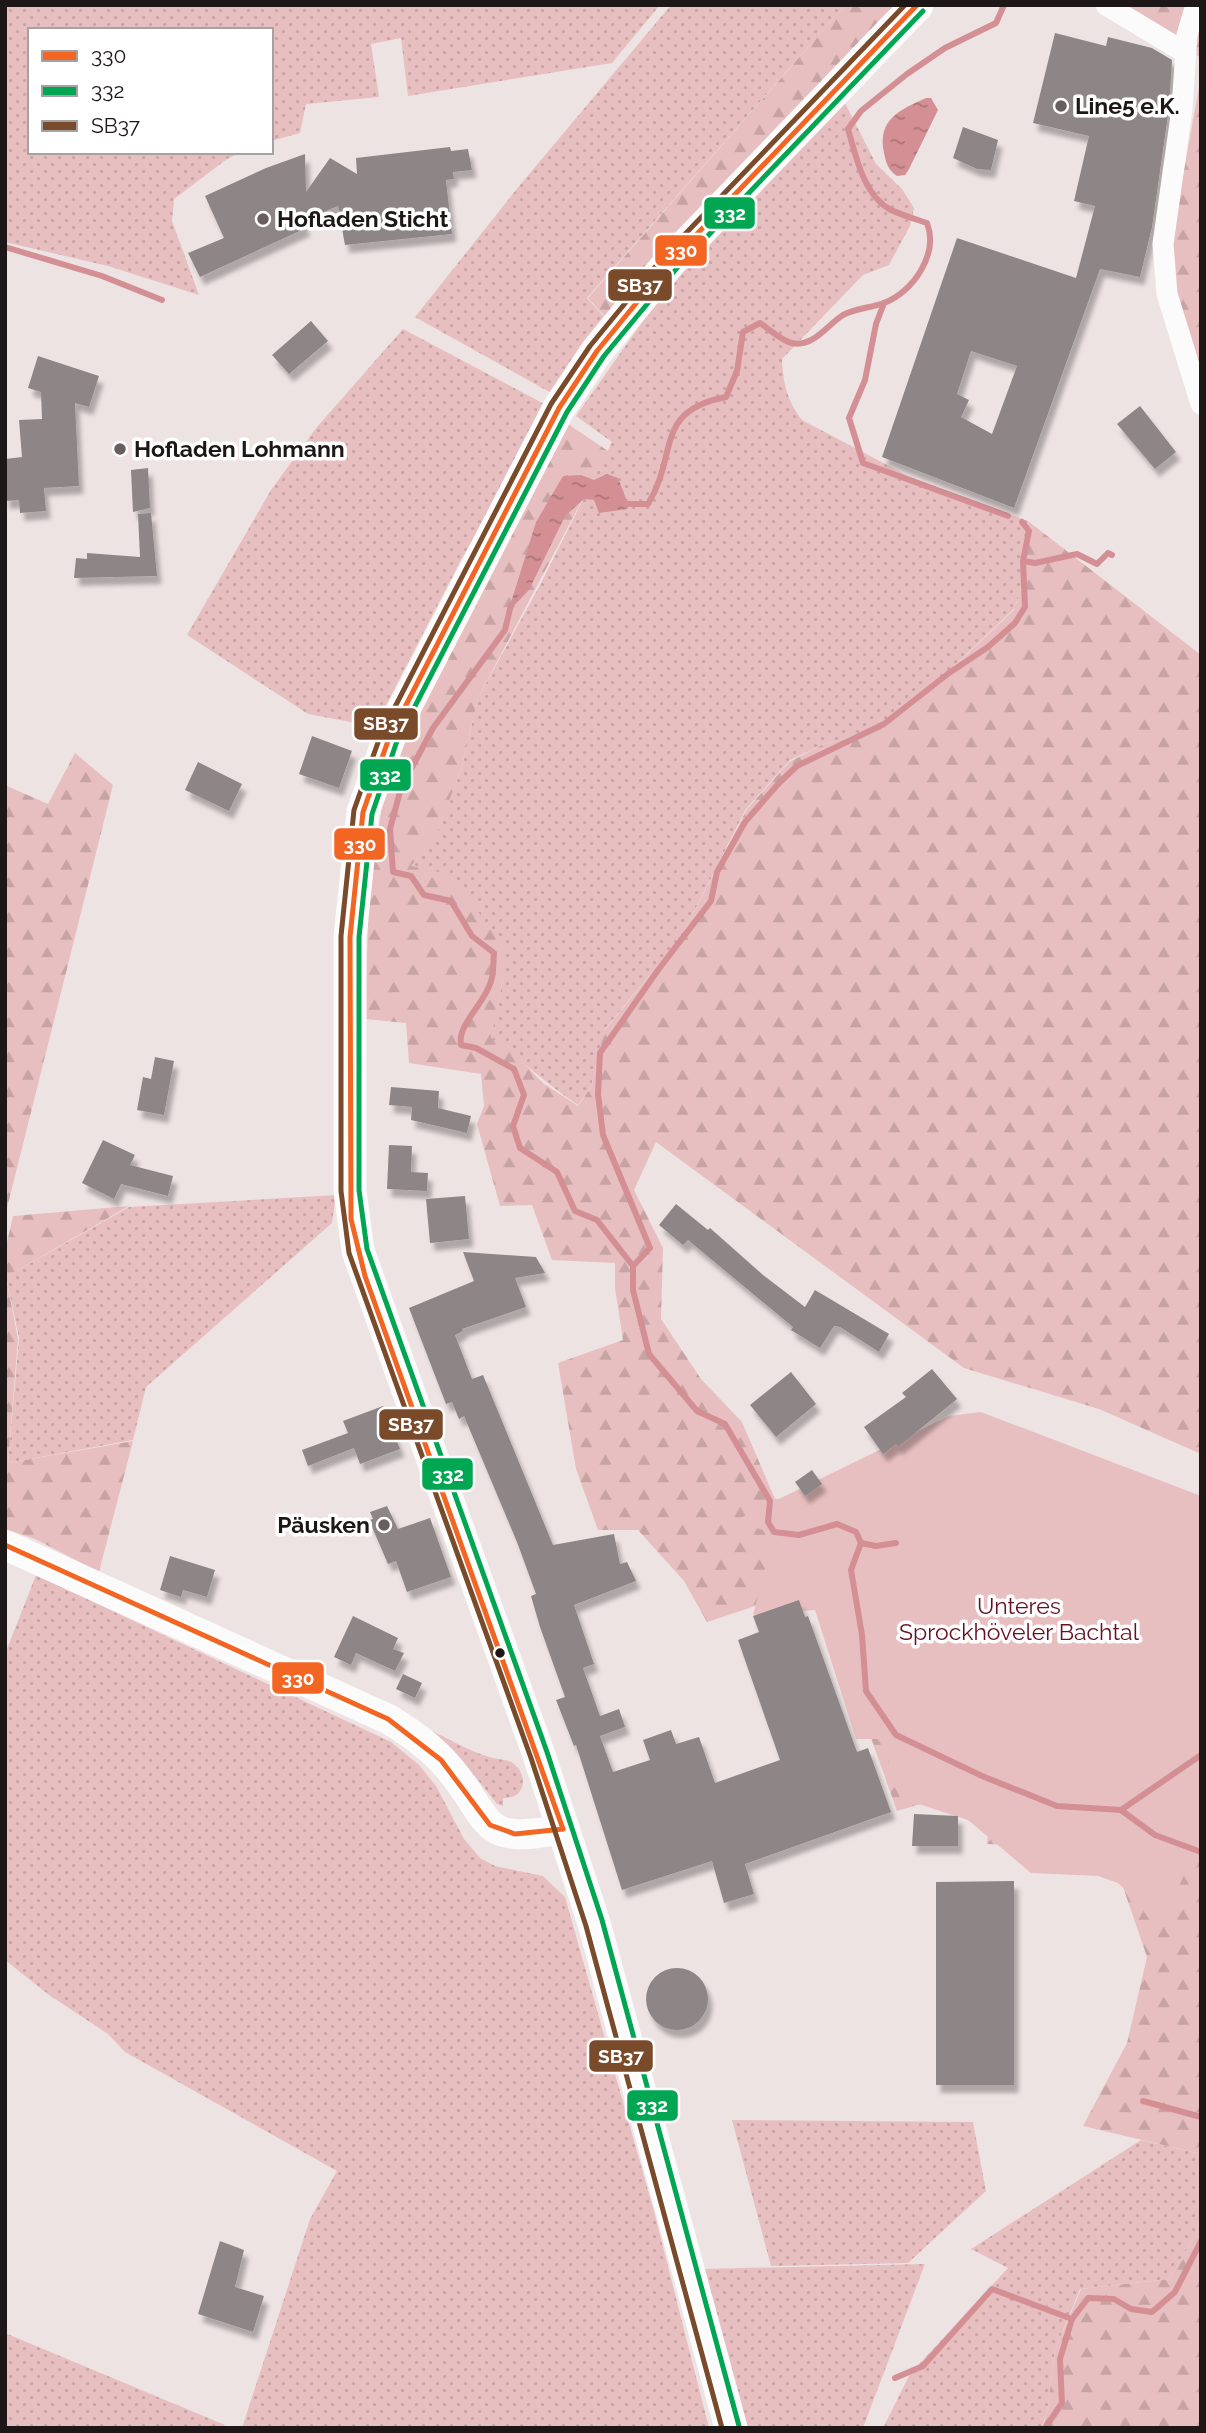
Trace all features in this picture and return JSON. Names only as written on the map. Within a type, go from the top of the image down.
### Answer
[{"type":"main road","points":[[731,2428],[594,1923],[563,1829],[365,1276],[351,1219],[350,937],[363,812],[390,738],[475,567],[559,408],[597,351],[670,262],[917,5]]},
{"type":"main road","points":[[5,1545],[388,1719],[435,1752],[454,1775],[475,1809],[488,1824],[505,1834],[525,1836],[563,1829]]},
{"type":"street","points":[[1106,5],[1186,53]]},
{"type":"street","points":[[1196,5],[1187,35],[1163,262],[1167,293],[1201,404]]},
{"type":"green space","points":[[5,5],[660,5],[612,63],[408,96],[401,38],[371,44],[379,97],[306,104],[300,133],[273,140],[273,28],[28,28],[28,154],[237,154],[174,199],[172,221],[199,295],[108,266],[5,242]]},
{"type":"green space","points":[[671,5],[845,5],[587,298],[608,321],[553,394],[415,317],[520,185]]},
{"type":"green space","points":[[845,5],[904,5],[608,320],[588,298]]},
{"type":"green space","points":[[1130,5],[1201,5],[1201,58],[1128,11]]},
{"type":"green space","points":[[1201,76],[1201,379],[1173,290],[1173,231]]},
{"type":"green space","points":[[843,99],[876,164],[902,189],[914,208],[910,226],[889,265],[863,275],[782,359],[789,398],[802,420],[908,476],[1028,521],[1020,593],[1014,609],[912,706],[877,729],[822,745],[790,760],[746,809],[681,937],[605,1029],[591,1087],[578,1105],[490,1038],[503,979],[411,866],[437,833],[462,766],[478,698],[540,585],[612,442],[576,416],[652,308],[764,177]]},
{"type":"green space","points":[[403,329],[548,406],[461,560],[379,719],[367,725],[308,714],[187,635],[271,490],[317,427]]},
{"type":"green space","points":[[568,424],[608,451],[478,698],[462,766],[437,834],[411,866],[439,872],[466,894],[503,948],[503,979],[491,1038],[518,1057],[543,1083],[578,1106],[591,1087],[604,1031],[681,937],[747,809],[789,762],[822,745],[877,729],[912,706],[1014,610],[1020,593],[1028,521],[1201,655],[1201,1454],[1099,1409],[964,1368],[656,1142],[634,1190],[663,1248],[661,1319],[701,1379],[742,1422],[775,1499],[810,1498],[1201,1747],[1201,2154],[1083,2126],[1127,2043],[1147,1957],[1110,1849],[987,1844],[990,1810],[938,1799],[897,1811],[817,1586],[707,1622],[684,1581],[638,1530],[598,1530],[576,1469],[558,1363],[623,1340],[615,1288],[615,1263],[552,1260],[532,1205],[500,1206],[477,1124],[484,1106],[481,1074],[409,1063],[406,1023],[365,1019],[369,891],[386,780]]},
{"type":"green space","points":[[75,753],[113,785],[5,1216],[5,785],[48,804]]},
{"type":"green space","points":[[336,1195],[332,1223],[146,1387],[133,1440],[8,1463],[19,1338],[6,1277],[129,1207]]},
{"type":"green space","points":[[129,1206],[6,1277],[18,1339],[8,1463],[133,1441],[99,1572],[35,1539],[5,1529],[5,1251],[13,1216]]},
{"type":"green space","name":"Unteres Sprockhöveler Bachtal","points":[[981,1412],[1201,1496],[1201,1855],[1196,1851],[1157,1931],[1134,1897],[1118,1883],[1098,1876],[1031,1873],[968,1820],[900,1798],[882,1739],[856,1739],[815,1610],[753,1615],[772,1543],[763,1530],[734,1521],[949,1416]]},
{"type":"green space","points":[[36,1575],[391,1742],[419,1765],[436,1786],[464,1839],[480,1858],[495,1866],[543,1876],[565,1897],[655,2215],[709,2428],[242,2428],[310,2219],[337,2171],[125,2052],[108,2034],[49,1995],[5,1960],[5,1654]]},
{"type":"green space","points":[[426,1728],[476,1752],[512,1762],[522,1775],[520,1791],[516,1795],[503,1798],[503,1806],[497,1804],[462,1760]]},
{"type":"green space","points":[[732,2120],[973,2122],[986,2191],[908,2263],[771,2266]]},
{"type":"green space","points":[[1141,2140],[1201,2154],[1201,2226],[1169,2279],[1080,2289],[1055,2350],[1047,2414],[1041,2428],[883,2428],[910,2374],[1008,2268],[971,2249]]},
{"type":"green space","points":[[1201,2226],[1201,2428],[1042,2428],[1047,2414],[1055,2350],[1081,2289],[1169,2279]]},
{"type":"green space","points":[[925,2264],[863,2428],[747,2428],[702,2269]]},
{"type":"green space","points":[[5,2333],[225,2425],[222,2428],[5,2428]]},
{"type":"water","points":[[931,98],[938,110],[909,169],[905,175],[897,176],[889,169],[886,160],[884,132],[887,124],[899,112]]},
{"type":"water","points":[[607,474],[618,478],[629,506],[627,509],[599,513],[594,500],[584,499],[565,516],[529,590],[508,612],[536,522],[563,476],[581,475],[594,480]]},
{"type":"building","points":[[1055,33],[1106,46],[1108,37],[1152,48],[1172,60],[1169,108],[1152,227],[1140,277],[1100,269],[1014,508],[882,457],[957,238],[1076,278],[1095,206],[1074,201],[1089,136],[1033,123]],"holes":[[[971,351],[1017,366],[992,434],[961,417],[969,400],[957,394]]]},
{"type":"building","points":[[963,127],[998,140],[991,170],[977,169],[953,158]]},
{"type":"building","points":[[450,147],[451,151],[468,149],[472,170],[453,172],[454,179],[446,180],[452,234],[345,245],[338,206],[302,221],[306,228],[200,277],[188,253],[224,238],[205,196],[266,168],[305,154],[306,192],[330,158],[357,174],[356,158]]},
{"type":"building","points":[[311,321],[328,341],[289,374],[272,355]]},
{"type":"building","points":[[38,356],[99,376],[89,407],[75,403],[79,486],[44,488],[46,511],[20,513],[19,500],[5,501],[5,459],[22,457],[19,420],[42,419],[41,392],[28,388]]},
{"type":"building","points":[[1140,406],[1176,452],[1155,469],[1117,424]]},
{"type":"building","points":[[148,468],[150,508],[133,512],[131,470]]},
{"type":"building","points":[[151,513],[157,576],[74,578],[76,558],[87,559],[87,553],[140,557],[138,514]]},
{"type":"building","points":[[312,736],[352,751],[339,788],[299,774]]},
{"type":"building","points":[[198,762],[242,784],[229,811],[185,790]]},
{"type":"building","points":[[155,1057],[174,1061],[164,1115],[137,1110],[143,1077],[151,1079]]},
{"type":"building","points":[[391,1087],[439,1091],[438,1108],[471,1116],[467,1133],[411,1120],[412,1107],[389,1105]]},
{"type":"building","points":[[103,1140],[135,1155],[130,1165],[173,1176],[168,1196],[121,1184],[114,1199],[82,1183]]},
{"type":"building","points":[[389,1145],[412,1146],[411,1172],[428,1173],[427,1191],[387,1189]]},
{"type":"building","points":[[465,1196],[469,1239],[430,1243],[426,1199]]},
{"type":"building","points":[[676,1204],[708,1230],[710,1228],[763,1275],[805,1307],[815,1290],[889,1334],[879,1352],[840,1327],[834,1326],[820,1348],[791,1330],[793,1327],[688,1240],[683,1245],[659,1225]]},
{"type":"building","points":[[463,1252],[536,1257],[545,1273],[515,1278],[526,1307],[462,1329],[463,1331],[455,1335],[472,1379],[483,1375],[553,1545],[614,1534],[620,1564],[627,1562],[636,1581],[574,1605],[594,1664],[583,1668],[600,1716],[619,1709],[625,1727],[600,1736],[613,1772],[650,1760],[643,1740],[671,1730],[676,1744],[699,1737],[715,1783],[780,1760],[738,1640],[759,1632],[753,1616],[799,1600],[805,1617],[808,1616],[857,1752],[868,1748],[891,1812],[745,1864],[754,1894],[724,1903],[712,1861],[622,1890],[576,1745],[574,1746],[556,1700],[565,1697],[540,1627],[531,1596],[536,1594],[517,1542],[464,1416],[459,1419],[452,1402],[446,1404],[409,1308],[474,1281]]},
{"type":"building","points":[[932,1369],[957,1399],[898,1447],[896,1444],[883,1454],[864,1427],[906,1397],[902,1393]]},
{"type":"building","points":[[791,1372],[816,1404],[776,1437],[750,1405]]},
{"type":"building","points":[[383,1406],[400,1449],[360,1464],[354,1448],[308,1466],[302,1450],[348,1433],[343,1421]]},
{"type":"building","points":[[812,1470],[822,1484],[805,1496],[795,1482]]},
{"type":"building","points":[[387,1506],[398,1529],[430,1518],[451,1577],[407,1592],[396,1561],[388,1564],[369,1520],[373,1519],[370,1512]]},
{"type":"building","points":[[170,1556],[215,1570],[207,1597],[183,1590],[181,1597],[160,1590]]},
{"type":"building","points":[[353,1616],[398,1638],[393,1649],[404,1653],[395,1671],[356,1653],[351,1665],[334,1657]]},
{"type":"building","points":[[403,1674],[422,1683],[415,1698],[396,1689]]},
{"type":"building","points":[[914,1814],[958,1816],[958,1846],[912,1846]]},
{"type":"building","points":[[1014,1881],[1014,2085],[936,2085],[936,1882]]},
{"type":"building","points":[[677,1968],[699,1977],[708,1999],[699,2021],[677,2030],[655,2021],[646,1999],[655,1977]]},
{"type":"building","points":[[220,2241],[244,2250],[235,2287],[264,2296],[253,2332],[198,2314]]},
{"type":"waterway","points":[[624,504],[648,504],[657,486],[677,424],[687,413],[703,404],[726,397],[737,371],[743,332],[760,323],[788,342],[807,342],[843,315],[895,298],[914,281],[929,247],[927,223],[891,210],[874,195],[862,174],[848,129],[861,111],[907,74],[945,48],[996,23],[1004,5]]},
{"type":"waterway","points":[[5,247],[102,276],[162,300]]},
{"type":"waterway","points":[[884,303],[876,324],[865,380],[849,418],[863,463],[1008,516]]},
{"type":"waterway","points":[[633,1266],[650,1248],[603,1135],[598,1094],[600,1053],[658,970],[711,901],[717,872],[745,822],[779,783],[797,766],[884,724],[949,673],[988,647],[1015,623],[1025,607],[1023,561],[1029,531],[1022,522]]},
{"type":"waterway","points":[[1023,561],[1035,563],[1077,554],[1097,564],[1108,553],[1112,555]]},
{"type":"waterway","points":[[511,605],[505,630],[433,728],[401,788],[390,829],[393,872],[411,876],[424,895],[451,901],[472,936],[494,953],[491,981],[463,1029],[461,1045],[476,1048],[514,1069],[524,1095],[513,1126],[520,1148],[557,1172],[575,1211],[597,1220],[633,1266],[633,1290],[649,1354],[697,1411],[725,1424],[770,1501],[768,1522],[774,1532],[799,1535],[837,1524],[856,1532],[861,1543],[851,1570],[862,1635],[866,1691],[896,1735],[982,1776],[1057,1806],[1121,1810],[1155,1835],[1201,1852]]},
{"type":"waterway","points":[[861,1543],[876,1546],[896,1543]]},
{"type":"waterway","points":[[1121,1810],[1201,1755]]},
{"type":"waterway","points":[[1143,2101],[1201,2117]]},
{"type":"waterway","points":[[1045,2428],[1062,2403],[1060,2359],[1072,2319],[1088,2298],[1114,2299],[1131,2309],[1152,2312],[1175,2292],[1201,2241]]},
{"type":"waterway","points":[[895,2378],[923,2366],[992,2289],[1072,2319]]},
{"type":"transit line","name":"SB37","points":[[722,2428],[586,1926],[531,1758],[349,1253],[341,1191],[341,936],[354,810],[381,734],[551,404],[590,346],[664,256],[905,5]]},
{"type":"transit line","name":"330","points":[[563,1829],[365,1276],[351,1219],[350,937],[363,812],[389,738],[559,408],[597,351],[670,262],[917,5]]},
{"type":"transit line","name":"332","points":[[739,2426],[602,1920],[547,1752],[367,1249],[359,1190],[359,937],[372,814],[397,741],[567,412],[604,356],[677,268],[923,11]]},
{"type":"transit line","name":"330","points":[[5,1545],[388,1719],[441,1760],[490,1825],[515,1834],[563,1829]]},
{"type":"place","name":"Line5 e.K.","points":[[1061,106]]},
{"type":"place","name":"Hofladen Sticht","points":[[263,219]]},
{"type":"place","name":"Hofladen Lohmann","points":[[120,449]]},
{"type":"place","name":"Päusken","points":[[384,1525]]}]
